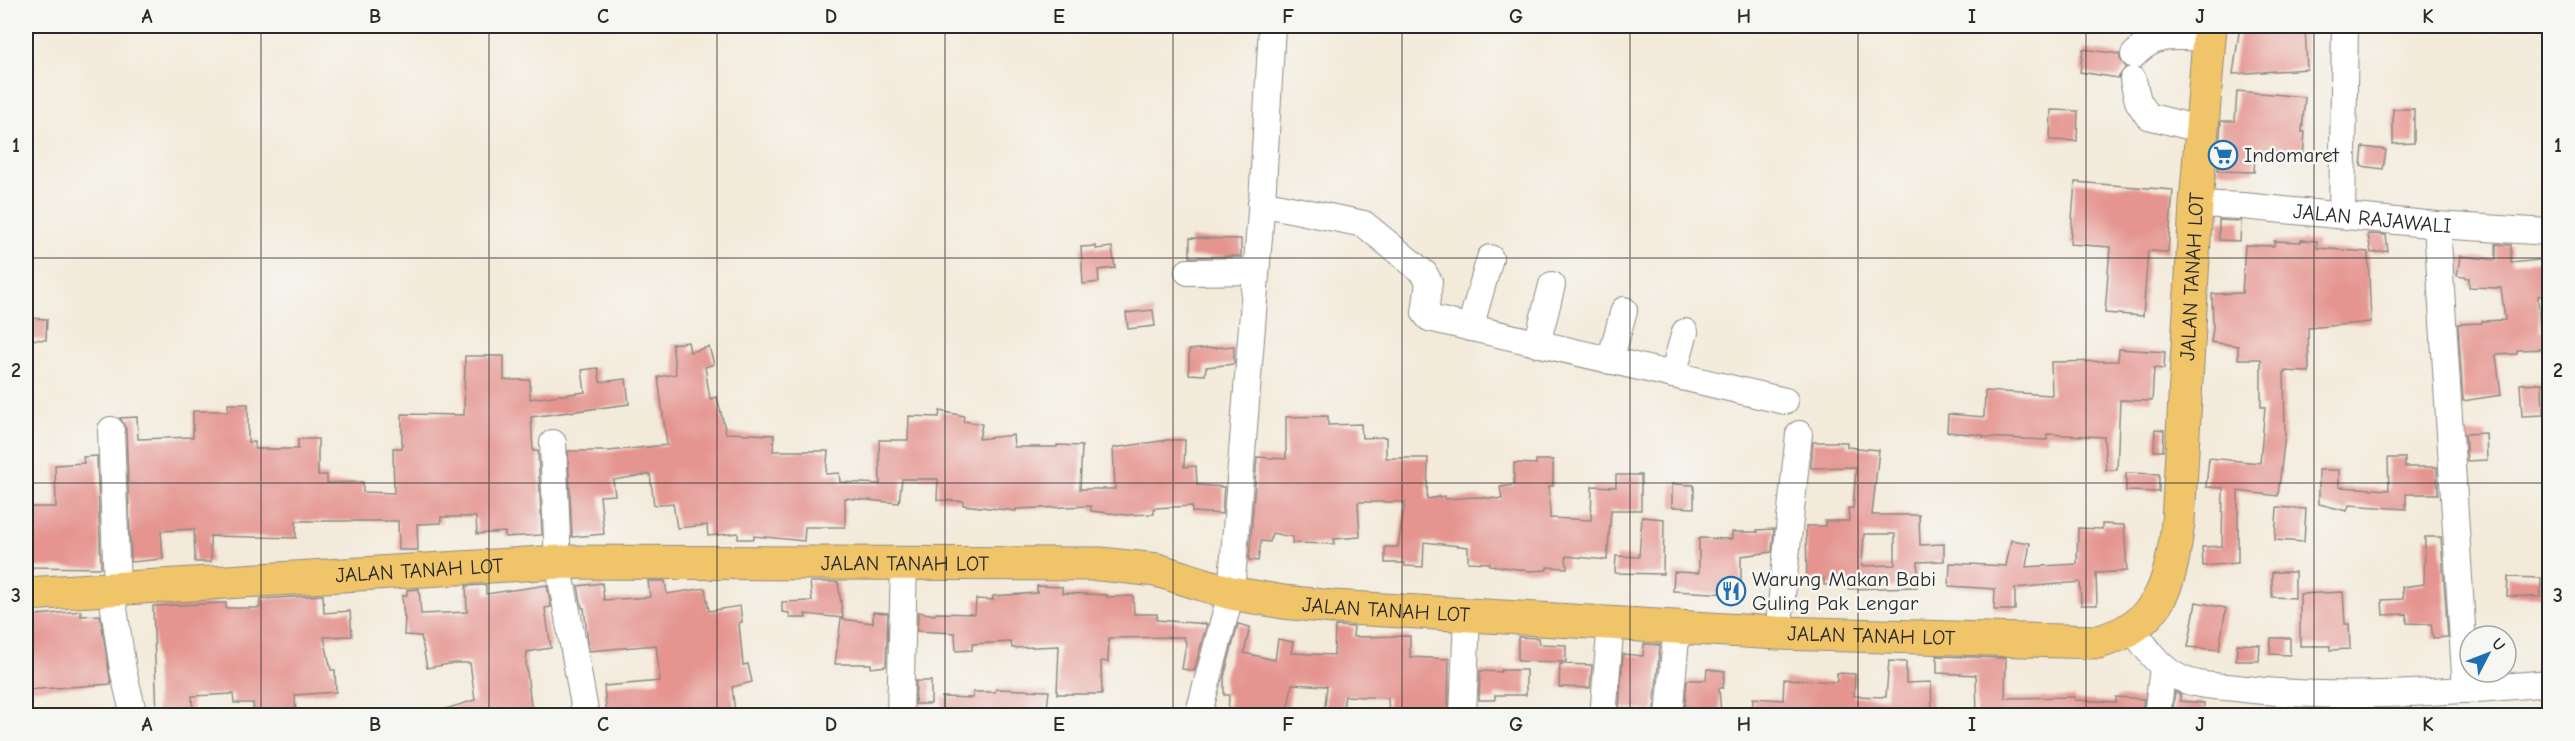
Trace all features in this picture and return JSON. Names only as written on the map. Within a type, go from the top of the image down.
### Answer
[{"type":"main road","name":"JALAN TANAH LOT","points":[[26,594],[558,562],[1100,564],[1183,576],[1231,593],[1283,602],[1778,633],[2089,643],[2107,640],[2132,628],[2155,605],[2165,588],[2173,565],[2178,522],[2196,204],[2210,32]]},
{"type":"street","points":[[1198,716],[1231,593],[1272,26]]},
{"type":"street","points":[[2342,215],[2345,26]]},
{"type":"street","points":[[2203,130],[2148,116],[2138,101],[2134,68],[2144,45],[2154,39],[2210,32]]},
{"type":"street","points":[[1261,203],[1341,218],[1370,227],[1424,273],[1429,282],[1426,316],[1785,401]]},
{"type":"street","name":"JALAN RAJAWALI","points":[[2196,204],[2437,225],[2549,225]]},
{"type":"street","points":[[2437,225],[2466,690]]},
{"type":"street","points":[[1470,328],[1490,258]]},
{"type":"street","points":[[1188,272],[1256,271]]},
{"type":"street","points":[[1537,344],[1552,285]]},
{"type":"street","points":[[1610,361],[1624,310]]},
{"type":"street","points":[[1673,375],[1684,332]]},
{"type":"street","points":[[111,430],[114,588],[123,670],[134,716]]},
{"type":"street","points":[[1778,633],[1799,434]]},
{"type":"street","points":[[553,443],[558,562],[586,716]]},
{"type":"street","points":[[900,716],[904,563]]},
{"type":"street","points":[[1463,716],[1467,614]]},
{"type":"street","points":[[1603,716],[1611,623]]},
{"type":"street","points":[[1669,716],[1677,627]]},
{"type":"street","points":[[2132,628],[2163,667],[2192,683],[2276,693],[2360,695],[2550,683]]},
{"type":"street","points":[[2157,716],[2163,667]]},
{"type":"building","points":[[2240,26],[2286,33],[2286,26],[2305,26],[2307,69],[2233,74]]},
{"type":"building","points":[[2083,49],[2119,54],[2126,67],[2118,78],[2080,72]]},
{"type":"building","points":[[2237,91],[2305,97],[2302,132],[2305,132],[2303,158],[2255,155],[2254,172],[2218,171],[2221,121],[2235,121]]},
{"type":"building","points":[[2393,109],[2414,109],[2414,143],[2393,144]]},
{"type":"building","points":[[2051,110],[2078,111],[2077,141],[2050,140]]},
{"type":"building","points":[[2363,147],[2386,150],[2383,169],[2361,166]]},
{"type":"building","points":[[2075,182],[2173,190],[2168,252],[2148,251],[2143,316],[2105,313],[2110,247],[2070,244]]},
{"type":"building","points":[[2219,220],[2241,221],[2240,241],[2219,240]]},
{"type":"building","points":[[2368,234],[2386,235],[2388,251],[2371,253]]},
{"type":"building","points":[[1190,238],[1241,239],[1241,256],[1190,257]]},
{"type":"building","points":[[2301,240],[2317,241],[2317,248],[2368,252],[2371,322],[2308,328],[2309,372],[2284,371],[2285,434],[2278,496],[2238,491],[2238,563],[2203,566],[2202,547],[2222,546],[2223,488],[2206,487],[2209,458],[2260,463],[2265,407],[2261,407],[2261,359],[2238,359],[2238,346],[2211,342],[2212,294],[2242,293],[2245,245],[2274,246],[2274,241],[2301,242]]},
{"type":"building","points":[[2496,244],[2511,245],[2511,263],[2550,259],[2550,295],[2538,296],[2540,331],[2550,330],[2550,349],[2517,350],[2517,354],[2496,355],[2501,395],[2463,401],[2458,324],[2505,320],[2501,288],[2469,287],[2469,278],[2457,276],[2460,256],[2496,260]]},
{"type":"building","points":[[1096,246],[1096,249],[1112,247],[1115,268],[1098,270],[1099,282],[1083,284],[1081,247]]},
{"type":"building","points":[[1153,310],[1155,326],[1128,329],[1126,313]]},
{"type":"building","points":[[26,318],[47,319],[46,340],[26,339]]},
{"type":"building","points":[[688,342],[690,352],[709,347],[714,364],[705,367],[710,399],[717,397],[726,433],[774,435],[773,451],[828,451],[826,474],[839,473],[840,482],[880,484],[879,440],[908,440],[909,416],[939,417],[940,411],[964,416],[963,421],[982,424],[979,439],[1013,435],[1014,447],[1082,446],[1080,489],[1115,489],[1113,448],[1168,440],[1185,440],[1184,467],[1196,466],[1197,485],[1224,487],[1222,514],[1192,512],[1192,506],[1154,508],[1154,514],[1127,515],[1091,511],[1091,506],[1016,509],[1016,511],[963,505],[963,501],[937,500],[938,479],[902,479],[899,503],[845,498],[845,527],[805,527],[804,541],[754,536],[754,539],[738,539],[738,533],[708,536],[707,525],[677,528],[673,503],[654,505],[650,474],[613,480],[615,495],[600,496],[604,534],[572,537],[568,451],[609,451],[667,445],[658,377],[676,374],[672,344]]},
{"type":"building","points":[[1234,346],[1234,364],[1206,367],[1205,375],[1189,374],[1189,350]]},
{"type":"building","points":[[2119,349],[2165,352],[2164,369],[2154,368],[2152,401],[2120,400],[2117,470],[2106,470],[2104,437],[2047,434],[2047,440],[1983,437],[1983,435],[1947,432],[1948,414],[1984,417],[1985,391],[2052,395],[2051,362],[2118,361]]},
{"type":"building","points":[[465,356],[504,356],[504,380],[530,380],[530,399],[585,392],[582,370],[598,368],[600,382],[626,379],[629,404],[531,417],[533,451],[538,451],[542,535],[505,537],[505,532],[477,534],[476,517],[441,517],[441,523],[417,524],[418,550],[399,550],[398,521],[296,521],[296,538],[210,536],[211,562],[195,562],[194,529],[161,531],[163,559],[131,562],[126,429],[120,418],[137,417],[138,439],[193,437],[193,411],[228,411],[228,404],[248,404],[248,442],[255,442],[255,449],[298,449],[298,439],[318,439],[318,475],[327,475],[327,483],[363,482],[363,492],[394,493],[393,448],[402,448],[402,414],[464,415]]},
{"type":"building","points":[[2542,383],[2543,415],[2522,416],[2520,384]]},
{"type":"building","points":[[1328,416],[1328,425],[1361,424],[1362,438],[1386,437],[1386,458],[1428,458],[1427,499],[1445,496],[1445,499],[1476,497],[1502,499],[1500,487],[1514,485],[1514,463],[1536,464],[1536,460],[1553,460],[1553,486],[1549,486],[1550,518],[1591,520],[1592,486],[1616,487],[1616,475],[1641,475],[1641,510],[1611,510],[1607,560],[1566,556],[1567,568],[1547,567],[1547,570],[1530,571],[1489,565],[1490,563],[1468,562],[1468,547],[1424,542],[1423,567],[1405,566],[1405,563],[1385,563],[1385,547],[1398,547],[1405,502],[1358,502],[1360,537],[1334,539],[1334,544],[1292,543],[1293,537],[1272,533],[1270,542],[1261,541],[1258,561],[1249,560],[1257,457],[1286,459],[1286,417]]},
{"type":"building","points":[[2155,429],[2164,430],[2163,451],[2154,451]]},
{"type":"building","points":[[2486,433],[2487,460],[2467,461],[2465,434]]},
{"type":"building","points":[[1813,442],[1847,442],[1847,447],[1879,450],[1872,515],[1919,515],[1920,545],[1944,544],[1944,561],[1918,562],[1917,587],[1849,589],[1849,584],[1824,585],[1824,579],[1807,580],[1806,526],[1825,526],[1825,521],[1849,521],[1848,508],[1853,508],[1856,467],[1811,468]],"holes":[[[1864,534],[1895,534],[1895,565],[1862,566]]]},
{"type":"building","points":[[97,456],[101,568],[26,567],[27,507],[56,507],[55,465],[84,463],[83,457]]},
{"type":"building","points":[[2388,458],[2405,458],[2405,467],[2437,467],[2438,494],[2406,494],[2406,509],[2349,505],[2347,511],[2319,504],[2319,470],[2339,470],[2339,487],[2389,490]]},
{"type":"building","points":[[2126,473],[2159,474],[2159,492],[2126,491]]},
{"type":"building","points":[[1672,484],[1694,485],[1694,508],[1672,507]]},
{"type":"building","points":[[2277,507],[2306,509],[2304,542],[2275,540]]},
{"type":"building","points":[[1642,517],[1664,519],[1663,574],[1615,573],[1616,556],[1639,557]]},
{"type":"building","points":[[2102,524],[2124,525],[2127,571],[2096,573],[2097,605],[2081,605],[2080,582],[2015,588],[2015,610],[1994,610],[1995,589],[1949,586],[1950,563],[2006,566],[2011,540],[2030,543],[2026,567],[2077,564],[2078,528],[2102,529]]},
{"type":"building","points":[[1774,529],[1772,552],[1741,556],[1741,581],[1735,580],[1733,594],[1673,591],[1674,572],[1699,573],[1699,538],[1732,539],[1732,532],[1758,532],[1757,530]]},
{"type":"building","points":[[2425,537],[2441,537],[2448,637],[2433,638],[2431,624],[2407,623],[2407,614],[2383,615],[2382,600],[2403,599],[2402,587],[2424,584]]},
{"type":"building","points":[[2272,572],[2295,572],[2295,598],[2272,597]]},
{"type":"building","points":[[2508,577],[2541,578],[2541,597],[2507,596]]},
{"type":"building","points":[[648,581],[665,581],[667,594],[705,588],[709,611],[740,606],[742,622],[739,623],[743,665],[748,664],[752,682],[732,687],[735,713],[707,716],[702,716],[702,712],[655,716],[607,716],[604,686],[660,681],[656,645],[589,651],[584,608],[582,608],[578,586],[602,583],[604,600],[650,597]]},
{"type":"building","points":[[810,582],[838,582],[843,618],[805,614],[806,618],[790,618],[789,613],[782,612],[782,602],[812,601]]},
{"type":"building","points":[[486,585],[486,594],[547,585],[551,607],[545,608],[551,648],[527,652],[526,663],[532,714],[508,716],[507,709],[484,716],[439,716],[439,711],[475,700],[470,663],[427,668],[421,636],[404,635],[405,617],[402,596],[407,595],[407,590],[419,589],[421,614],[467,612],[466,586]]},
{"type":"building","points":[[1037,586],[1062,587],[1062,593],[1107,595],[1107,597],[1133,596],[1134,614],[1157,614],[1157,620],[1207,624],[1194,671],[1182,669],[1186,644],[1184,637],[1109,638],[1108,662],[1101,661],[1102,694],[1057,694],[1059,646],[1012,648],[1011,642],[972,644],[972,650],[956,651],[955,633],[917,631],[918,612],[935,615],[936,613],[975,614],[976,599],[993,600],[993,596],[1037,593]]},
{"type":"building","points":[[2343,592],[2345,624],[2349,624],[2350,649],[2330,650],[2330,646],[2300,646],[2300,594]]},
{"type":"building","points":[[323,595],[324,613],[350,611],[352,636],[324,637],[331,670],[335,670],[336,692],[295,695],[296,716],[254,716],[253,703],[234,703],[233,694],[192,696],[193,716],[157,716],[153,606],[226,603],[226,608],[260,608],[260,599]]},
{"type":"building","points":[[2196,602],[2226,608],[2219,650],[2188,647]]},
{"type":"building","points":[[81,611],[81,616],[100,615],[111,684],[26,690],[26,616]]},
{"type":"building","points":[[873,612],[888,613],[886,666],[871,668],[871,664],[835,664],[841,619],[873,623]]},
{"type":"building","points":[[1238,624],[1250,627],[1244,653],[1275,660],[1278,639],[1293,642],[1291,653],[1334,655],[1335,626],[1354,627],[1353,637],[1410,636],[1410,657],[1449,659],[1448,716],[1389,716],[1388,698],[1345,696],[1342,716],[1324,716],[1327,686],[1292,684],[1287,716],[1228,716],[1229,695],[1224,695],[1224,677]]},
{"type":"building","points":[[1518,637],[1538,638],[1539,644],[1566,645],[1566,662],[1518,661]]},
{"type":"building","points":[[2271,638],[2290,638],[2290,655],[2270,654]]},
{"type":"building","points":[[1644,644],[1660,645],[1654,711],[1619,708],[1623,654],[1643,656]]},
{"type":"building","points":[[2237,644],[2260,645],[2259,661],[2236,661]]},
{"type":"building","points":[[1937,656],[2006,658],[2005,698],[2075,697],[2075,700],[2116,702],[2116,697],[2144,699],[2142,716],[1977,716],[1976,675],[1937,673]]},
{"type":"building","points":[[1889,661],[1906,662],[1906,683],[1931,682],[1932,711],[1902,711],[1902,714],[1879,713],[1879,716],[1752,716],[1753,698],[1783,700],[1784,679],[1837,682],[1837,673],[1855,674],[1854,696],[1886,697]]},
{"type":"building","points":[[1560,664],[1592,665],[1590,688],[1559,687]]},
{"type":"building","points":[[1707,669],[1725,671],[1723,688],[1719,688],[1721,716],[1684,716],[1687,680],[1706,680]]},
{"type":"building","points":[[1501,670],[1526,670],[1526,695],[1495,695],[1495,700],[1479,700],[1480,671],[1501,672]]},
{"type":"building","points":[[916,681],[931,681],[931,704],[915,704]]},
{"type":"building","points":[[996,689],[1049,691],[1046,716],[942,716],[942,697],[973,698],[973,692],[995,692]]},
{"type":"building","points":[[2175,692],[2180,694],[2180,701],[2204,703],[2204,716],[2172,716]]},
{"type":"place","name":"Indomaret","points":[[2223,155]]},
{"type":"place","name":"Warung Makan Babi Guling Pak Lengar","points":[[1731,591]]}]
